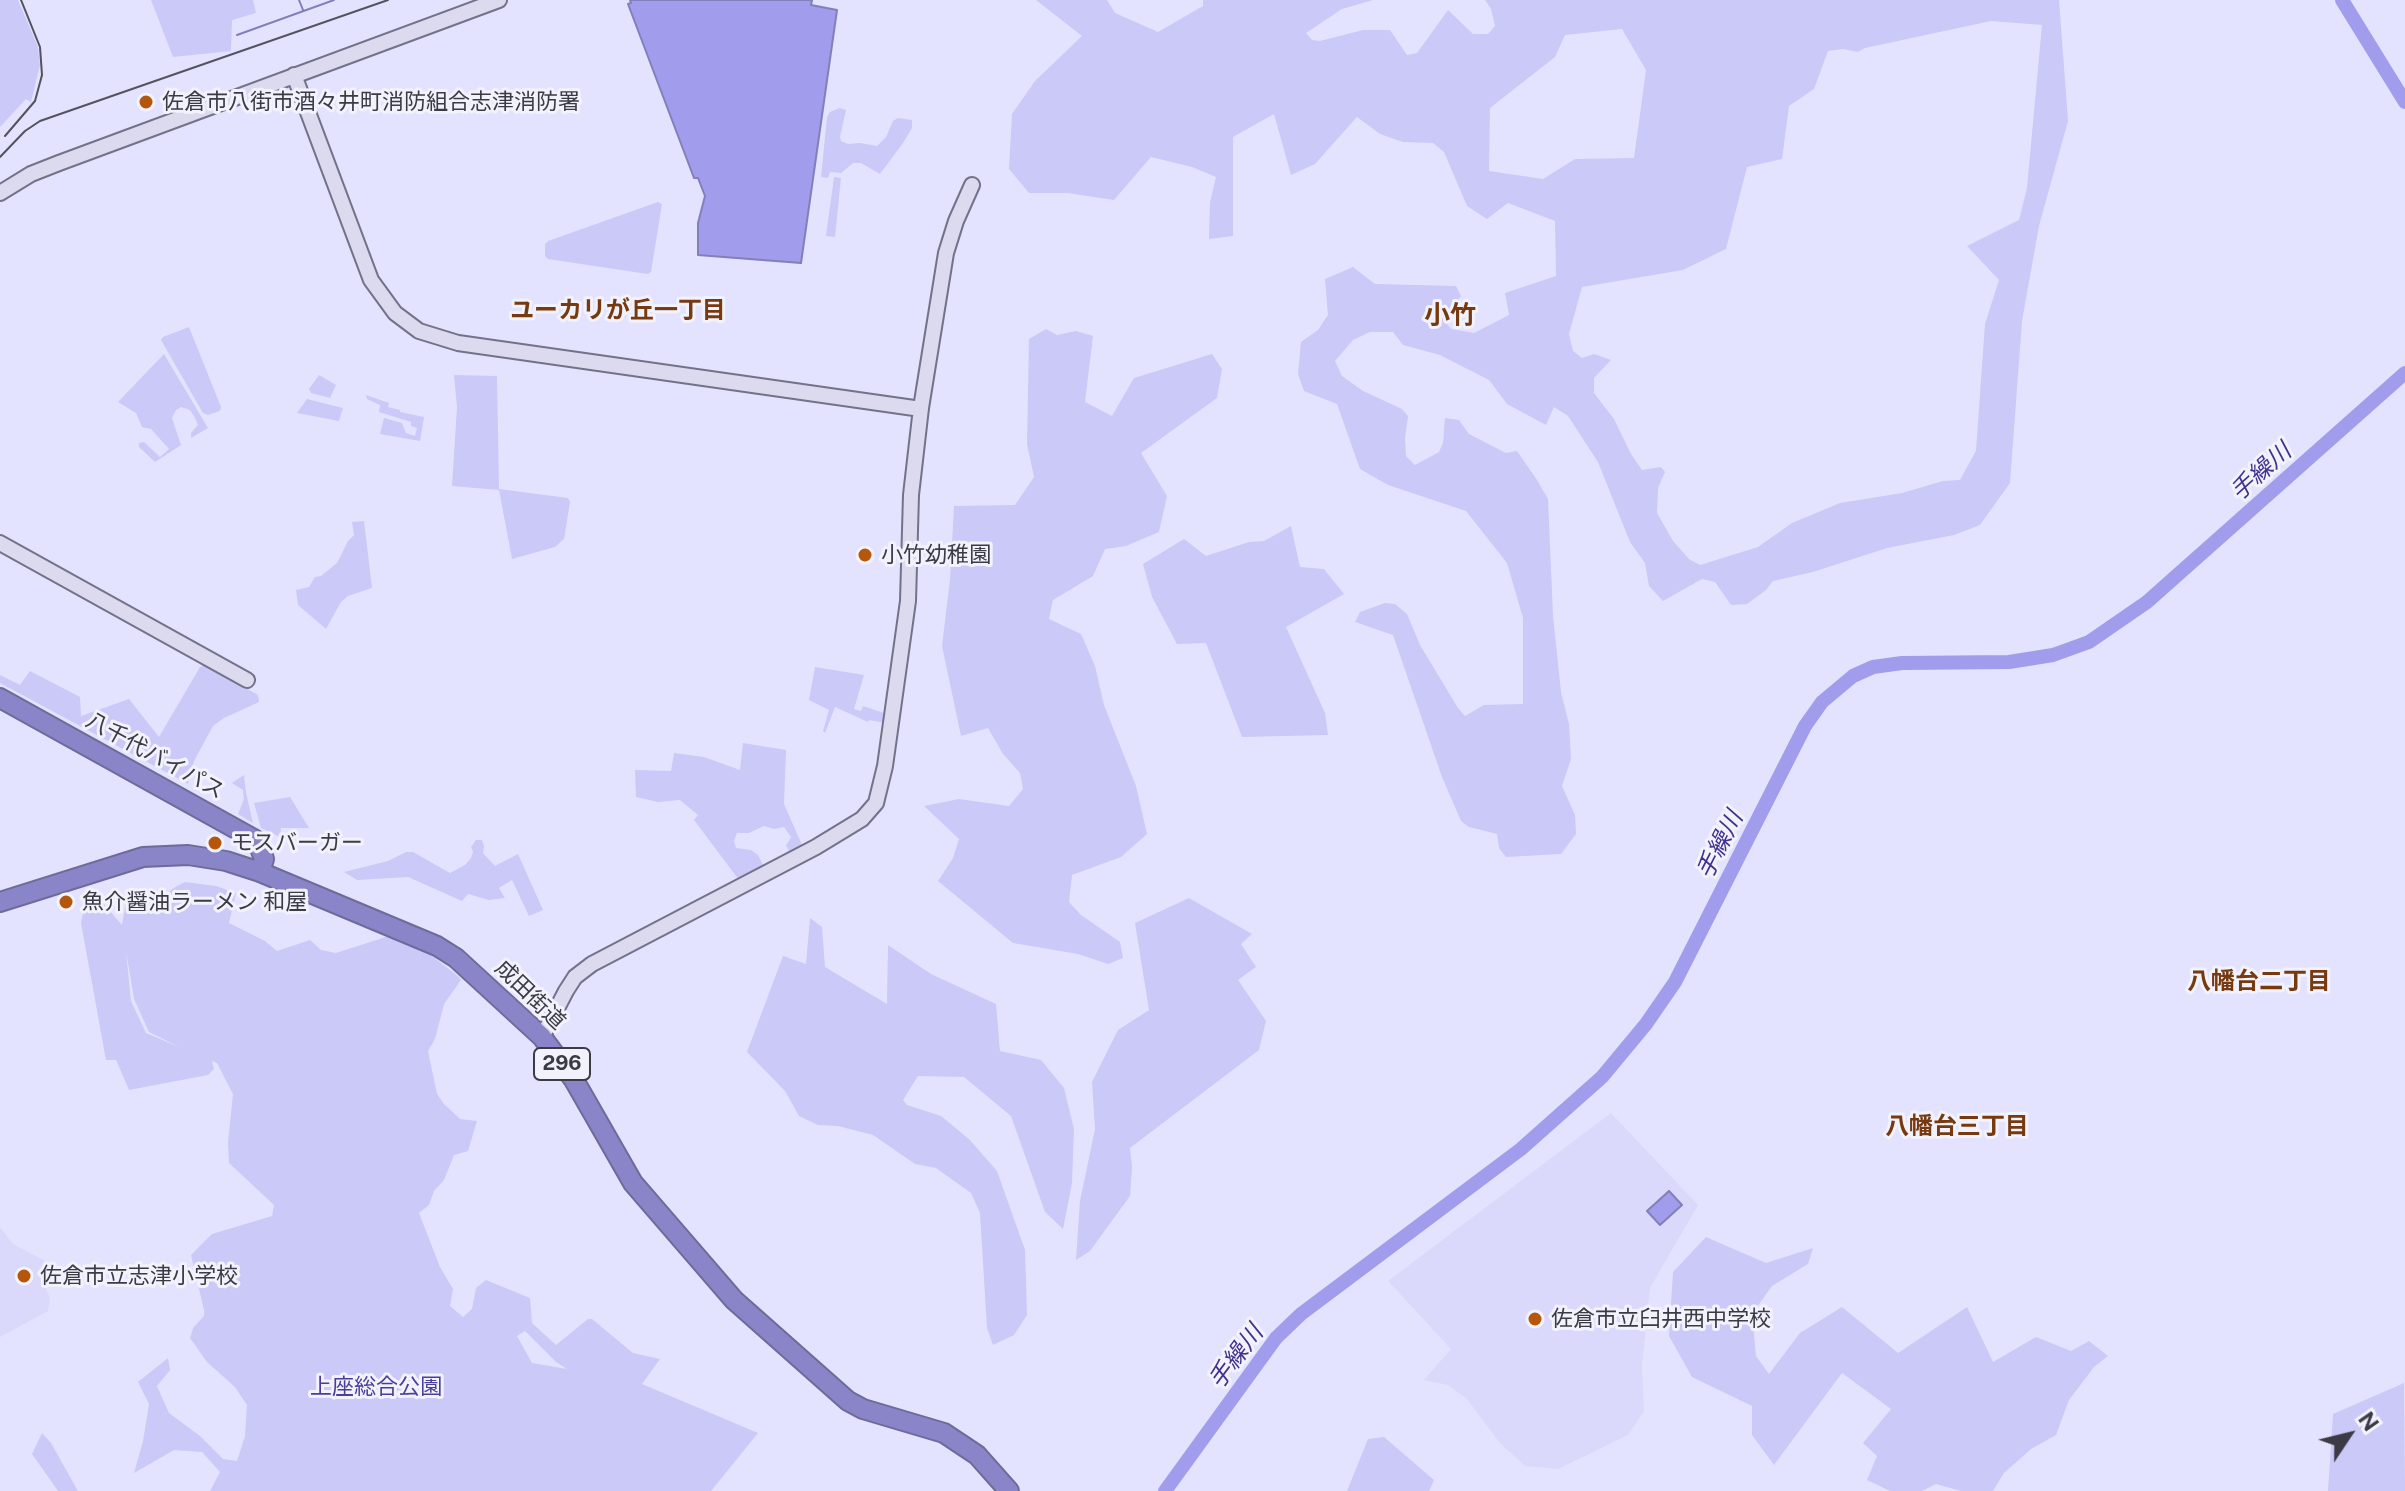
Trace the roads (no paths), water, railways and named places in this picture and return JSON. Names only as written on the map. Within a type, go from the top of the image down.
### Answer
[{"type":"highway","name":"八千代バイパス","points":[[0,698],[254,839],[264,859],[260,872]]},
{"type":"highway","name":"成田街道","points":[[0,902],[155,855],[204,856],[260,872],[437,946],[456,958],[542,1037],[574,1080],[633,1183],[734,1300],[848,1401],[863,1409],[944,1433],[977,1455],[1009,1491]]},
{"type":"street","points":[[0,193],[31,174],[59,163],[499,0]]},
{"type":"street","points":[[294,75],[371,280],[395,313],[419,331],[438,338],[482,346],[921,409]]},
{"type":"street","points":[[542,1037],[575,977],[592,964],[816,847],[862,819],[876,803],[885,766],[908,601],[911,495],[921,409],[946,253],[972,185]]},
{"type":"street","points":[[0,543],[247,680]]},
{"type":"waterway","points":[[299,0],[303,10]]},
{"type":"waterway","points":[[237,35],[334,0]]},
{"type":"waterway","points":[[2342,0],[2405,102]]},
{"type":"waterway","name":"手繰川","points":[[1165,1491],[1276,1338],[1301,1314],[1521,1149],[1602,1077],[1646,1024],[1675,982],[1805,726],[1822,702],[1853,676],[1873,667],[1902,663],[2009,662],[2053,655],[2089,642],[2147,602],[2405,373]]},
{"type":"tram line","points":[[5,136],[35,101],[42,75],[40,47],[21,0]]},
{"type":"tram line","points":[[0,157],[25,131],[40,121],[388,0]]},
{"type":"place","name":"佐倉市八街市酒々井町消防組合志津消防署","points":[[146,102]]},
{"type":"place","name":"小竹幼稚園","points":[[865,555]]},
{"type":"place","name":"モスバーガー","points":[[215,843]]},
{"type":"place","name":"魚介醤油ラーメン 和屋","points":[[66,902]]},
{"type":"place","name":"佐倉市立志津小学校","points":[[24,1276]]},
{"type":"place","name":"佐倉市立臼井西中学校","points":[[1535,1319]]},
{"type":"district","name":"ユーカリが丘一丁目","points":[[618,311]]},
{"type":"district","name":"小竹","points":[[1450,316]]},
{"type":"district","name":"八幡台二丁目","points":[[2259,982]]},
{"type":"district","name":"八幡台三丁目","points":[[1957,1127]]},
{"type":"park label","name":"上座総合公園","points":[[376,1387]]}]
